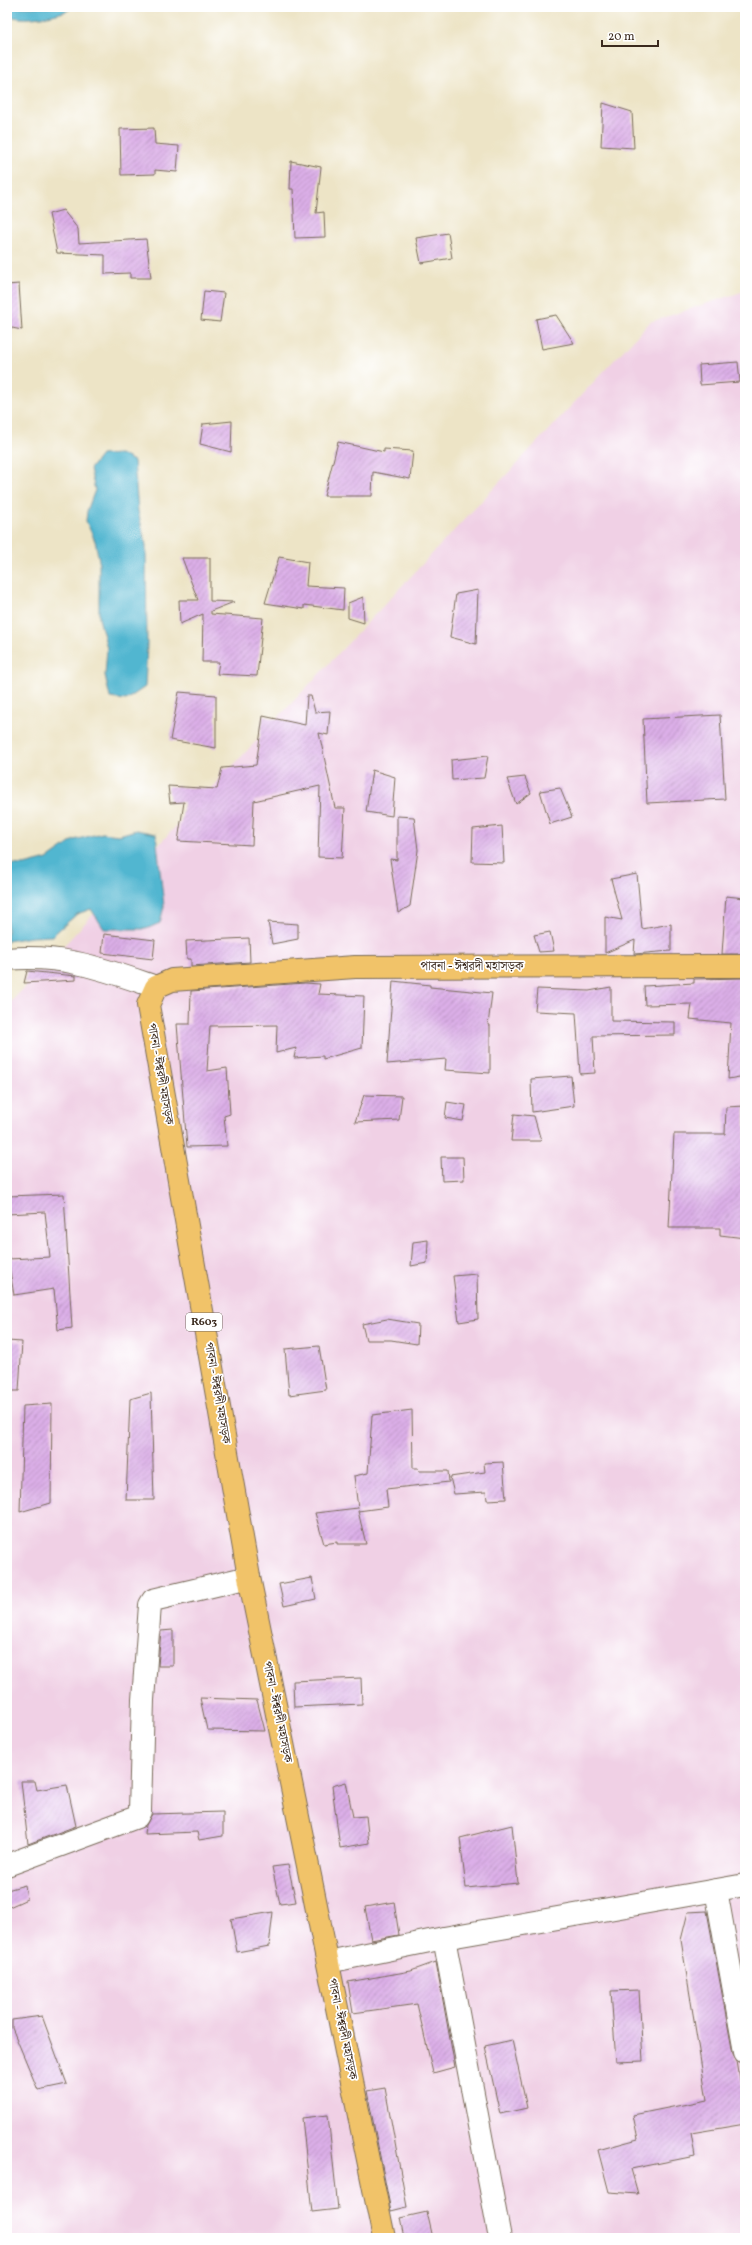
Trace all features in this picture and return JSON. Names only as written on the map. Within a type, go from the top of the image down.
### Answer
[{"type":"main road","name":"পাবনা - ঈশ্বরদী মহাসড়ক","points":[[384,2238],[249,1577],[148,1005],[156,987],[172,980],[355,967],[745,966]]},
{"type":"street","points":[[7,959],[35,957],[94,965],[156,987]]},
{"type":"street","points":[[7,1866],[137,1817],[140,1811],[143,1700],[150,1605],[153,1600],[249,1577]]},
{"type":"street","points":[[328,1962],[444,1938],[745,1885]]},
{"type":"street","points":[[716,1890],[745,2052]]},
{"type":"street","points":[[444,1938],[500,2238]]},
{"type":"shaded area","points":[[745,291],[745,2238],[7,2238],[7,1006],[650,322]]},
{"type":"water","points":[[7,7],[69,7],[69,10],[47,16],[21,18],[7,15]]},
{"type":"water","points":[[120,454],[134,461],[138,511],[146,545],[147,645],[145,687],[126,700],[110,698],[105,675],[107,648],[99,618],[99,560],[95,541],[86,521],[87,511],[95,490],[90,469],[101,455]]},
{"type":"water","points":[[136,830],[156,834],[164,906],[160,923],[146,929],[104,929],[91,909],[77,914],[52,936],[32,937],[7,941],[7,864],[24,865],[47,859],[74,840],[102,833],[119,835]]},
{"type":"building","points":[[603,103],[632,112],[634,148],[601,146]]},
{"type":"building","points":[[154,128],[155,144],[179,146],[177,172],[155,170],[155,174],[121,175],[120,129]]},
{"type":"building","points":[[291,161],[321,167],[316,213],[324,212],[325,237],[295,238],[293,189],[290,189]]},
{"type":"building","points":[[63,210],[78,229],[79,243],[146,239],[151,278],[130,278],[130,273],[105,274],[105,255],[57,253],[49,214]]},
{"type":"building","points":[[448,233],[452,258],[421,263],[416,238]]},
{"type":"building","points":[[19,284],[22,330],[7,327],[7,285]]},
{"type":"building","points":[[204,291],[224,293],[220,322],[201,320]]},
{"type":"building","points":[[556,315],[574,343],[542,349],[536,319]]},
{"type":"building","points":[[738,362],[740,382],[700,385],[699,365]]},
{"type":"building","points":[[232,421],[231,452],[200,444],[203,424]]},
{"type":"building","points":[[338,442],[384,452],[384,449],[413,451],[410,479],[373,472],[372,496],[324,496]]},
{"type":"building","points":[[279,557],[308,562],[306,586],[344,588],[343,610],[304,605],[304,609],[265,603]]},
{"type":"building","points":[[182,558],[210,558],[210,601],[234,602],[211,611],[211,614],[263,618],[257,676],[217,674],[219,662],[202,662],[203,614],[180,624],[179,600],[198,600]]},
{"type":"building","points":[[478,590],[476,644],[450,637],[456,594]]},
{"type":"building","points":[[363,597],[364,623],[348,618],[348,603]]},
{"type":"building","points":[[179,692],[216,695],[216,748],[170,740]]},
{"type":"building","points":[[307,696],[311,696],[315,712],[330,711],[328,735],[319,733],[335,808],[345,808],[342,858],[318,857],[320,786],[254,801],[252,845],[178,841],[184,802],[170,803],[168,786],[217,789],[222,768],[256,765],[263,716],[305,725]]},
{"type":"building","points":[[720,715],[725,799],[647,803],[643,719]]},
{"type":"building","points":[[488,756],[484,778],[452,780],[451,760]]},
{"type":"building","points":[[372,770],[395,777],[392,816],[366,812]]},
{"type":"building","points":[[525,777],[531,793],[516,804],[507,779]]},
{"type":"building","points":[[560,788],[572,817],[550,824],[540,791]]},
{"type":"building","points":[[397,816],[414,817],[418,850],[410,906],[398,913],[390,859],[397,860]]},
{"type":"building","points":[[502,826],[504,863],[472,862],[473,829]]},
{"type":"building","points":[[637,874],[642,929],[671,924],[671,951],[634,954],[635,940],[605,953],[605,917],[622,920],[611,879]]},
{"type":"building","points":[[726,896],[745,898],[745,954],[722,954]]},
{"type":"building","points":[[268,922],[298,924],[298,939],[272,944]]},
{"type":"building","points":[[550,932],[554,951],[539,952],[534,935]]},
{"type":"building","points":[[104,934],[155,940],[153,959],[102,953]]},
{"type":"building","points":[[249,938],[250,962],[191,966],[191,959],[187,959],[186,941]]},
{"type":"building","points":[[27,971],[76,976],[76,980],[24,983]]},
{"type":"building","points":[[745,978],[745,1076],[728,1079],[731,1023],[690,1019],[692,1004],[645,1005],[644,986],[694,983],[694,979]]},
{"type":"building","points":[[393,981],[430,985],[430,987],[492,993],[488,1025],[490,1025],[490,1073],[445,1070],[446,1059],[387,1064]]},
{"type":"building","points":[[305,983],[320,984],[318,994],[364,996],[362,1048],[323,1059],[323,1056],[294,1058],[296,1048],[276,1053],[277,1025],[210,1026],[207,1071],[227,1068],[230,1114],[224,1116],[227,1146],[187,1147],[177,1024],[190,1024],[191,991]]},
{"type":"building","points":[[611,987],[611,1021],[675,1022],[675,1035],[593,1036],[595,1073],[580,1074],[576,1013],[535,1011],[537,989],[589,991]]},
{"type":"building","points":[[571,1076],[574,1106],[532,1112],[531,1079]]},
{"type":"building","points":[[364,1095],[402,1096],[399,1120],[355,1122]]},
{"type":"building","points":[[447,1102],[466,1105],[463,1121],[445,1118]]},
{"type":"building","points":[[745,1106],[745,1238],[720,1235],[720,1228],[669,1228],[674,1134],[725,1134],[726,1107]]},
{"type":"building","points":[[514,1114],[534,1116],[541,1141],[511,1141]]},
{"type":"building","points":[[441,1157],[463,1157],[464,1180],[442,1181]]},
{"type":"building","points":[[64,1194],[72,1328],[58,1330],[54,1289],[14,1295],[8,1259],[50,1257],[45,1212],[7,1214],[7,1196]]},
{"type":"building","points":[[428,1240],[427,1263],[411,1266],[413,1242]]},
{"type":"building","points":[[477,1274],[478,1319],[459,1322],[453,1276]]},
{"type":"building","points":[[387,1319],[418,1324],[417,1344],[391,1340],[366,1340],[362,1324]]},
{"type":"building","points":[[7,1341],[22,1342],[19,1391],[7,1391]]},
{"type":"building","points":[[319,1346],[326,1390],[289,1395],[285,1349]]},
{"type":"building","points":[[151,1393],[154,1500],[126,1500],[130,1399]]},
{"type":"building","points":[[52,1404],[51,1503],[20,1512],[23,1406]]},
{"type":"building","points":[[412,1410],[413,1468],[418,1468],[419,1471],[448,1471],[449,1482],[386,1489],[388,1507],[358,1511],[366,1544],[337,1544],[337,1542],[324,1544],[315,1513],[358,1508],[354,1476],[368,1473],[372,1415]]},
{"type":"building","points":[[503,1462],[506,1499],[487,1500],[486,1492],[454,1494],[450,1477],[485,1472],[484,1463]]},
{"type":"building","points":[[312,1578],[316,1599],[284,1606],[279,1584]]},
{"type":"building","points":[[173,1630],[173,1666],[158,1666],[161,1631]]},
{"type":"building","points":[[361,1678],[362,1704],[294,1707],[293,1681]]},
{"type":"building","points":[[200,1698],[257,1700],[265,1731],[207,1730]]},
{"type":"building","points":[[21,1781],[35,1781],[37,1790],[67,1785],[76,1826],[28,1844]]},
{"type":"building","points":[[346,1782],[353,1817],[366,1816],[369,1843],[340,1848],[332,1786]]},
{"type":"building","points":[[223,1812],[223,1836],[199,1840],[197,1832],[145,1834],[146,1825],[152,1814]]},
{"type":"building","points":[[512,1825],[518,1883],[466,1888],[460,1838]]},
{"type":"building","points":[[288,1865],[296,1902],[280,1904],[272,1867]]},
{"type":"building","points":[[25,1885],[27,1899],[7,1908],[7,1890]]},
{"type":"building","points":[[394,1902],[399,1935],[371,1940],[365,1907]]},
{"type":"building","points":[[707,1911],[733,2054],[737,2061],[745,2110],[745,2124],[691,2133],[695,2156],[631,2169],[638,2194],[609,2192],[598,2150],[638,2139],[633,2115],[707,2100],[681,1940],[688,1912]]},
{"type":"building","points":[[273,1912],[269,1946],[237,1952],[231,1919]]},
{"type":"building","points":[[436,1962],[455,2067],[433,2073],[417,2004],[353,2013],[348,1982],[411,1971]]},
{"type":"building","points":[[639,1990],[643,2061],[616,2062],[611,1991]]},
{"type":"building","points":[[42,2016],[67,2084],[38,2090],[12,2028],[12,2020]]},
{"type":"building","points":[[512,2040],[527,2108],[500,2114],[485,2046]]},
{"type":"building","points":[[385,2088],[407,2207],[391,2211],[367,2091]]},
{"type":"building","points":[[328,2115],[338,2209],[312,2212],[302,2118]]},
{"type":"building","points":[[427,2212],[433,2238],[404,2238],[400,2218]]}]
